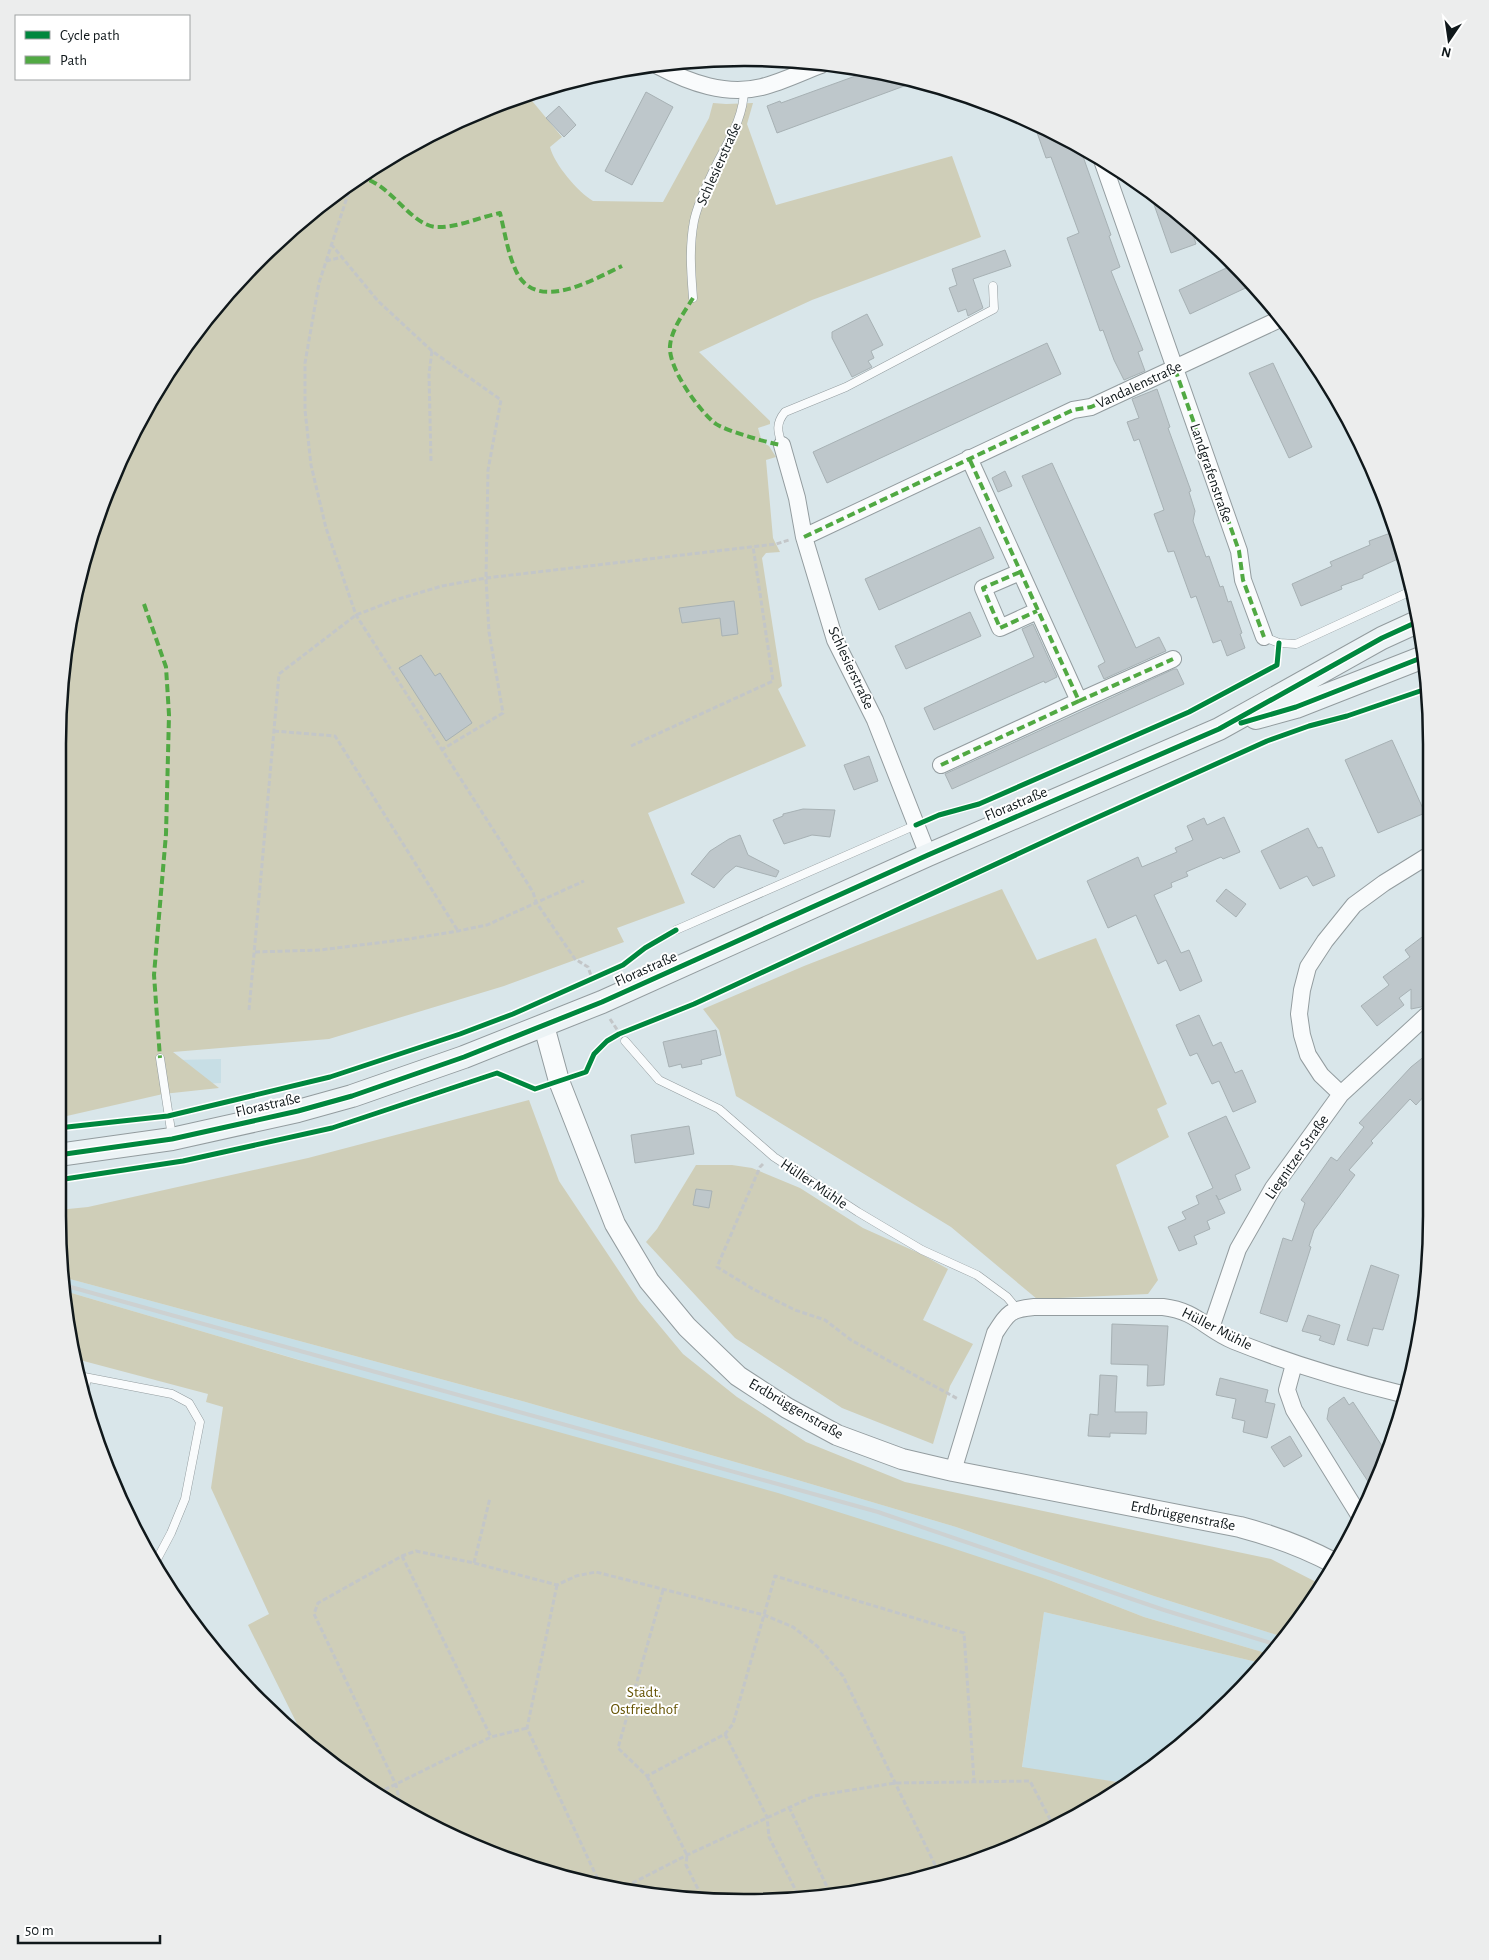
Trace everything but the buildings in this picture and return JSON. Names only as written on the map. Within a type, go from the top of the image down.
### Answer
[{"type":"main road","name":"Florastraße","points":[[66,1153],[172,1139],[298,1111],[418,1075],[544,1026],[602,1002],[928,855],[1219,729],[1382,638],[1412,624]]},
{"type":"main road","name":"Florastraße","points":[[1219,729],[1296,707],[1417,659]]},
{"type":"street","points":[[667,71],[706,86],[727,90],[763,87],[808,70]]},
{"type":"street","name":"Landgrafenstraße","points":[[1106,171],[1238,551],[1243,580],[1264,637]]},
{"type":"street","name":"Vandalenstraße","points":[[804,537],[1073,410],[1091,407],[1274,322]]},
{"type":"street","name":"Schlesierstraße","points":[[782,445],[797,498],[804,537],[835,640],[875,720],[928,855]]},
{"type":"street","points":[[969,458],[1079,701]]},
{"type":"street","points":[[1020,572],[983,588],[1000,628],[1037,611]]},
{"type":"street","points":[[941,765],[1173,659]]},
{"type":"street","points":[[1342,1094],[1321,1075],[1308,1055],[1302,1035],[1299,1014],[1302,990],[1308,967],[1325,941],[1354,905],[1384,883],[1423,859]]},
{"type":"street","name":"Liegnitzer Straße","points":[[1212,1328],[1238,1248],[1273,1188],[1342,1094],[1423,1019]]},
{"type":"street","name":"Erdbrüggenstraße","points":[[544,1026],[559,1081],[615,1224],[649,1281],[687,1327],[738,1376],[787,1408],[837,1435],[902,1459],[953,1471],[1240,1527],[1274,1536],[1306,1548],[1329,1560]]},
{"type":"street","name":"Hüller Mühle","points":[[1017,1309],[1034,1307],[1163,1307],[1180,1309],[1232,1340],[1294,1364],[1399,1393]]},
{"type":"street","points":[[953,1471],[995,1334],[1004,1319],[1017,1309]]},
{"type":"street","points":[[1294,1364],[1287,1390],[1294,1410],[1356,1509]]},
{"type":"lane","name":"Schlesierstraße","points":[[693,298],[690,253],[694,220],[710,177],[741,116],[744,104],[744,89]]},
{"type":"lane","points":[[782,445],[778,431],[779,419],[785,412],[846,387],[994,310],[993,286]]},
{"type":"lane","name":"Landgrafenstraße","points":[[1264,637],[1279,643],[1296,644],[1406,594]]},
{"type":"lane","points":[[676,930],[916,826]]},
{"type":"lane","name":"Hüller Mühle","points":[[626,1041],[659,1080],[719,1108],[774,1156],[858,1212],[922,1250],[977,1275],[1007,1297],[1017,1309]]},
{"type":"lane","points":[[160,1058],[172,1139]]},
{"type":"lane","points":[[87,1378],[172,1394],[189,1403],[200,1422],[185,1499],[171,1533],[158,1557]]},
{"type":"path","points":[[347,195],[331,243],[312,318],[305,363],[305,410],[310,465],[322,510],[356,615],[533,892],[536,902],[575,959],[588,968],[609,1018],[626,1041]]},
{"type":"path","points":[[331,243],[378,301],[432,351],[501,400],[488,470],[486,578],[489,632],[503,713],[441,750]]},
{"type":"path","points":[[326,261],[342,257]]},
{"type":"path","points":[[431,461],[429,374],[432,351]]},
{"type":"path","points":[[249,1010],[279,674],[356,615],[395,600],[442,586],[486,578],[776,544],[804,537]]},
{"type":"path","points":[[631,746],[773,681],[752,546]]},
{"type":"path","points":[[274,731],[335,736],[458,931]]},
{"type":"path","points":[[255,952],[320,950],[409,940],[458,931],[487,924],[584,881]]},
{"type":"path","points":[[774,1156],[760,1167],[717,1267],[753,1289],[795,1310],[825,1320],[851,1340],[972,1406]]},
{"type":"path","points":[[474,1563],[490,1498]]},
{"type":"path","points":[[400,1800],[396,1785],[314,1614],[318,1603],[402,1556],[416,1551],[474,1563],[557,1585],[576,1576],[596,1572],[764,1615],[793,1627],[817,1646],[843,1676],[936,1866]]},
{"type":"path","points":[[402,1556],[491,1737]]},
{"type":"path","points":[[647,1776],[725,1734],[733,1724],[775,1576],[964,1633],[974,1780]]},
{"type":"path","points":[[557,1585],[527,1728],[597,1878]]},
{"type":"path","points":[[663,1590],[618,1748],[647,1776],[687,1855],[686,1865],[699,1892]]},
{"type":"path","points":[[385,1790],[491,1737],[527,1728]]},
{"type":"path","points":[[725,1734],[768,1817],[768,1837],[796,1891]]},
{"type":"path","points":[[630,1884],[687,1855],[814,1796],[895,1782],[1030,1781],[1051,1820]]},
{"type":"path","points":[[788,1807],[828,1888]]},
{"type":"shaded area","points":[[221,1059],[221,1083],[179,1085],[177,1060]]},
{"type":"shaded area","points":[[70,1279],[522,1401],[784,1476],[956,1527],[1154,1596],[1277,1635],[1263,1652],[1144,1617],[1049,1580],[71,1293]]},
{"type":"shaded area","points":[[1044,1612],[1255,1662],[1192,1725],[1157,1754],[1116,1782],[1022,1768]]},
{"type":"green space","points":[[532,100],[562,137],[550,147],[556,161],[574,184],[593,201],[663,202],[709,118],[713,103],[753,103],[747,124],[776,205],[952,156],[981,237],[812,300],[699,352],[770,421],[770,424],[758,428],[762,442],[769,446],[776,457],[766,460],[773,538],[780,552],[766,553],[762,558],[782,686],[778,689],[806,746],[648,813],[685,903],[617,928],[624,942],[504,986],[329,1039],[173,1052],[219,1088],[163,1094],[66,1116],[66,744],[68,700],[79,612],[89,569],[102,526],[118,485],[157,405],[206,332],[235,297],[297,235],[332,206],[368,181],[405,157],[445,136]]},
{"type":"green space","points":[[1002,889],[1037,960],[1096,938],[1167,1104],[1157,1109],[1169,1137],[1116,1165],[1158,1280],[1148,1294],[1037,1299],[951,1227],[736,1096],[719,1030],[703,1009],[804,966]]},
{"type":"green space","points":[[529,1100],[559,1181],[639,1301],[683,1354],[737,1397],[806,1442],[905,1482],[1271,1559],[1315,1581],[1277,1635],[1154,1596],[956,1527],[784,1476],[522,1401],[70,1279],[66,1209],[88,1207],[308,1158]]},
{"type":"green space","points":[[696,1165],[732,1165],[752,1168],[800,1188],[863,1228],[921,1254],[948,1269],[923,1320],[973,1344],[950,1386],[933,1444],[842,1408],[735,1338],[646,1242],[657,1229]]},
{"type":"green space","name":"Städt. Ostfriedhof","points":[[71,1293],[299,1360],[778,1493],[1049,1580],[1144,1617],[1263,1652],[1255,1662],[1044,1612],[1022,1767],[1117,1782],[1084,1803],[1044,1824],[963,1858],[877,1881],[833,1888],[744,1894],[656,1888],[612,1881],[569,1871],[526,1858],[485,1842],[405,1803],[332,1754],[298,1726],[248,1625],[269,1614],[211,1488],[223,1407],[206,1402],[208,1394],[82,1361]]},
{"type":"railway","points":[[70,1287],[878,1512],[1164,1610],[1271,1643]]},
{"type":"marked path","points":[[369,180],[380,186],[416,218],[436,227],[460,224],[500,213],[509,251],[517,273],[526,285],[538,291],[552,292],[567,289],[622,266]]},
{"type":"marked path","points":[[693,298],[682,315],[671,340],[671,355],[679,377],[693,399],[716,424],[728,430],[782,445]]},
{"type":"marked path","points":[[804,537],[1073,410],[1091,407],[1175,369],[1239,551],[1243,580],[1264,637]]},
{"type":"marked path","points":[[941,765],[1079,701],[969,458]]},
{"type":"marked path","points":[[1020,572],[983,588],[1000,628],[1037,611]]},
{"type":"marked path","points":[[144,604],[166,667],[169,715],[166,834],[154,975],[160,1058]]},
{"type":"marked path","points":[[1079,701],[1173,659]]},
{"type":"cycle path","points":[[66,1154],[172,1139],[298,1111],[352,1096],[464,1057],[602,1002],[928,855],[1219,729],[1382,638],[1412,624]]},
{"type":"cycle path","points":[[916,825],[939,815],[979,804],[1189,712],[1277,665],[1279,643]]},
{"type":"cycle path","points":[[1241,723],[1296,707],[1417,659]]},
{"type":"cycle path","points":[[66,1179],[183,1161],[332,1128],[497,1073],[535,1089],[586,1072],[594,1054],[607,1041],[619,1034],[694,1004],[1076,827],[1267,741],[1420,691]]},
{"type":"cycle path","points":[[66,1127],[168,1116],[330,1077],[460,1034],[513,1014],[623,965],[645,948],[676,930]]}]
